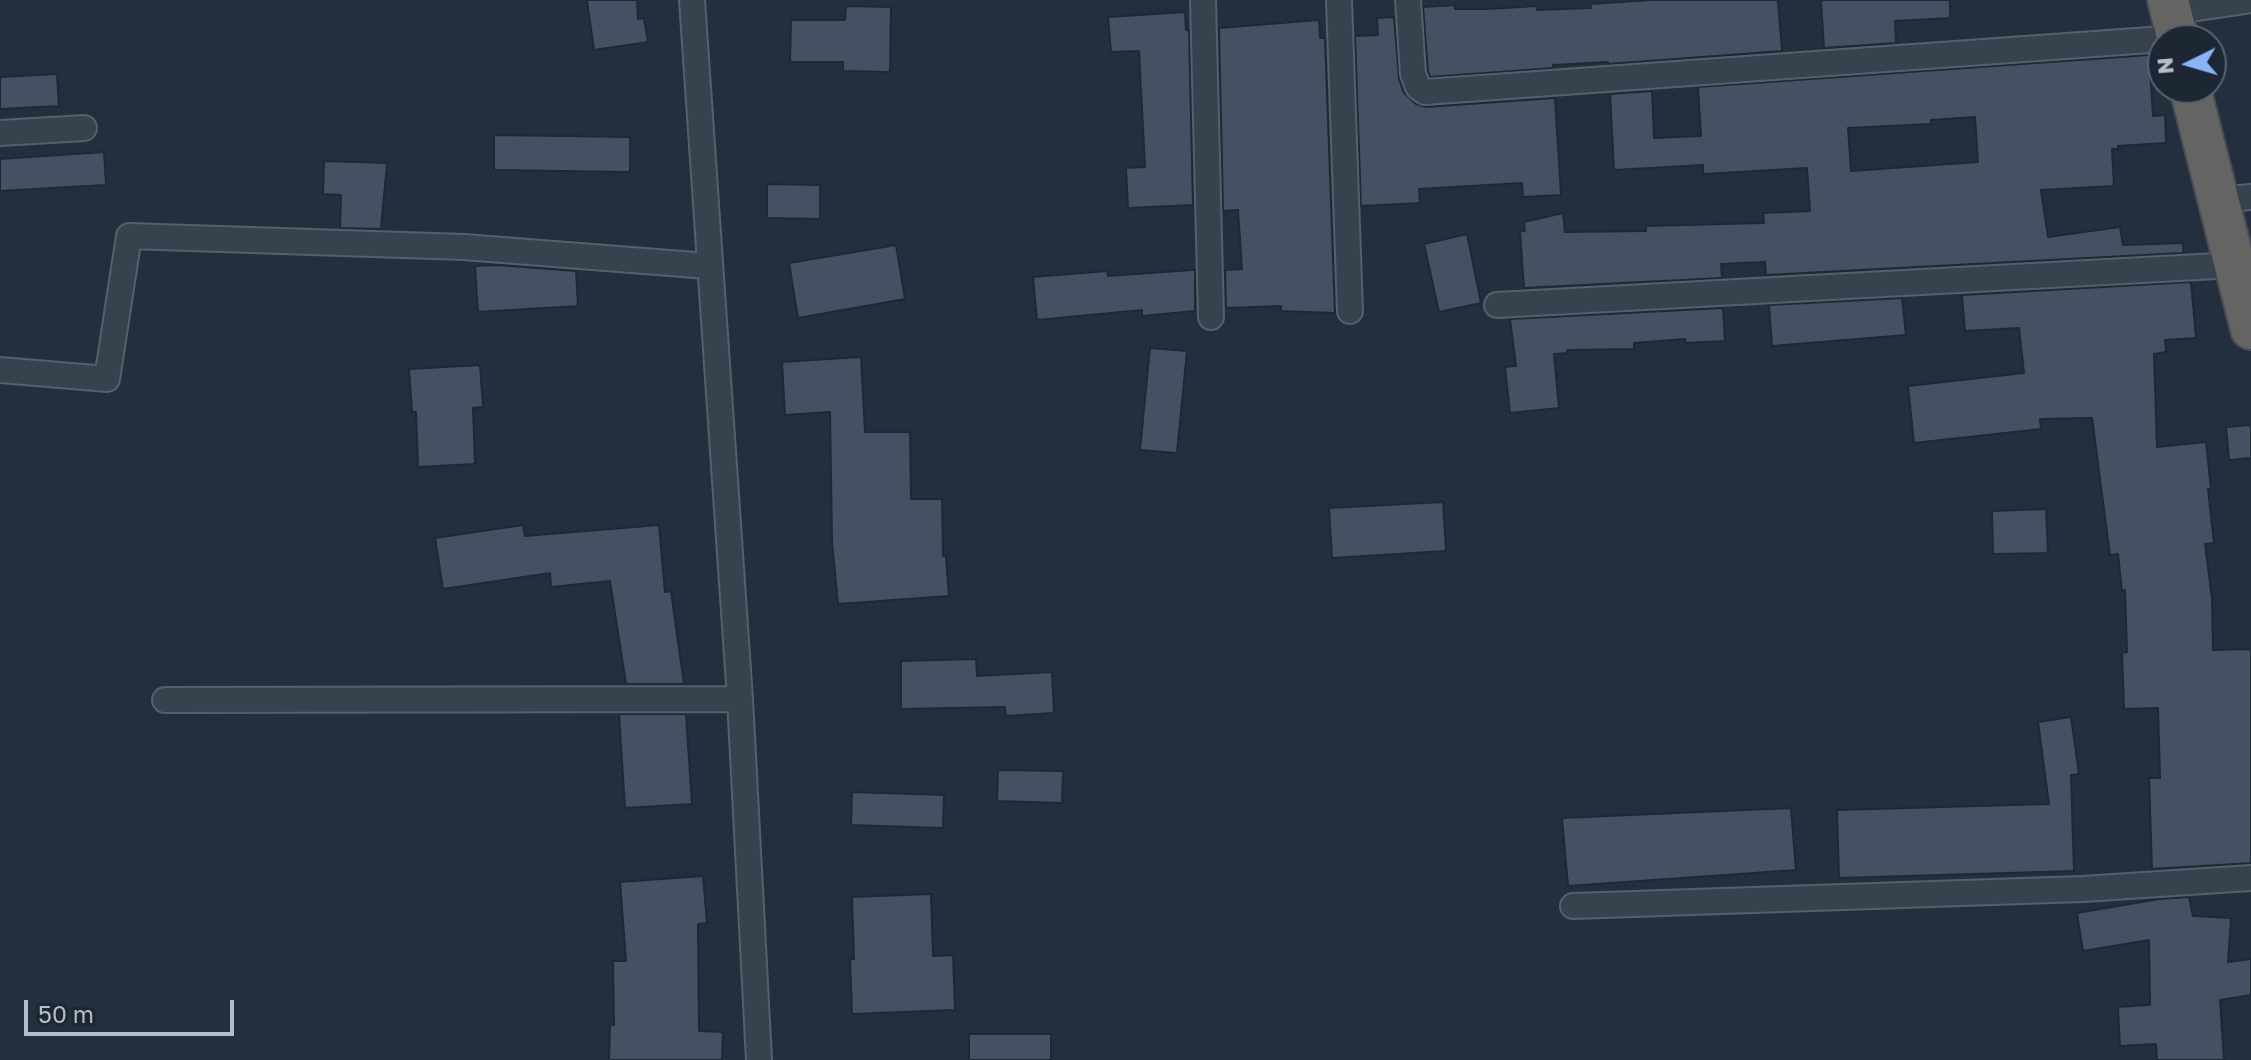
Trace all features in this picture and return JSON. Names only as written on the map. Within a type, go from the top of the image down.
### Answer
[{"type":"highway","points":[[2196,104],[2234,199],[2235,265],[2251,329]]},
{"type":"street","points":[[692,0],[740,699],[759,1060]]},
{"type":"street","points":[[1203,0],[1211,317]]},
{"type":"street","points":[[1339,0],[1350,311]]},
{"type":"street","points":[[1408,0],[1413,74],[1418,87],[1425,92],[2174,23],[2251,0]]},
{"type":"street","points":[[0,133],[84,128]]},
{"type":"street","points":[[0,370],[107,379],[129,236],[464,247],[708,266]]},
{"type":"street","points":[[1497,305],[2235,265]]},
{"type":"street","points":[[165,700],[740,699]]},
{"type":"street","points":[[1573,906],[2083,889],[2251,878]]},
{"type":"building","points":[[587,0],[637,0],[638,19],[644,18],[648,42],[594,50]]},
{"type":"building","points":[[1652,0],[1778,0],[1782,51],[1553,65],[1553,68],[1430,77],[1428,71],[1423,7],[1455,5],[1455,9],[1487,9],[1537,6],[1537,10],[1591,8],[1590,4]]},
{"type":"building","points":[[1821,0],[1950,0],[1950,18],[1895,21],[1896,43],[1824,48]]},
{"type":"building","points":[[846,6],[891,7],[890,72],[843,71],[843,62],[790,62],[791,20],[845,20]]},
{"type":"building","points":[[1185,12],[1186,30],[1189,30],[1193,205],[1128,208],[1126,168],[1145,167],[1139,51],[1111,52],[1108,17]]},
{"type":"building","points":[[1394,17],[1399,79],[1404,93],[1416,104],[1426,107],[1555,98],[1561,195],[1523,197],[1522,183],[1419,189],[1420,203],[1361,206],[1355,36],[1378,35],[1377,18]]},
{"type":"building","points":[[1319,20],[1320,38],[1325,38],[1335,313],[1281,311],[1281,306],[1226,308],[1225,270],[1242,269],[1238,210],[1223,211],[1219,28]]},
{"type":"building","points":[[2147,55],[2147,104],[2152,104],[2153,116],[2165,115],[2166,143],[2112,149],[2114,186],[2041,190],[2048,237],[2120,227],[2123,245],[2183,243],[2183,253],[1766,275],[1765,262],[1721,264],[1722,278],[1524,288],[1520,231],[1525,231],[1524,222],[1563,213],[1565,232],[1646,231],[1646,226],[1764,223],[1763,213],[1810,211],[1807,168],[1703,174],[1703,165],[1614,170],[1610,94],[1652,91],[1654,138],[1701,136],[1698,87]],"holes":[[[1975,117],[1978,162],[1851,171],[1848,128],[1931,124],[1931,120]]]},
{"type":"building","points":[[57,74],[59,106],[0,109],[0,77]]},
{"type":"building","points":[[494,135],[630,137],[630,172],[494,170]]},
{"type":"building","points":[[104,152],[106,185],[0,191],[0,159]]},
{"type":"building","points":[[324,161],[387,163],[381,229],[340,228],[341,195],[323,194]]},
{"type":"building","points":[[767,184],[820,185],[820,219],[767,218]]},
{"type":"building","points":[[1467,234],[1481,303],[1439,312],[1424,244]]},
{"type":"building","points":[[896,245],[905,299],[798,318],[789,263]]},
{"type":"building","points":[[475,266],[576,271],[578,306],[478,312]]},
{"type":"building","points":[[1195,270],[1195,311],[1142,316],[1142,310],[1037,320],[1033,277],[1107,271],[1108,276]]},
{"type":"building","points":[[2191,282],[2196,338],[2165,340],[2166,352],[2154,354],[2157,447],[2206,442],[2214,543],[2205,544],[2212,598],[2213,650],[2251,649],[2251,863],[2152,869],[2149,778],[2160,778],[2158,708],[2124,709],[2122,653],[2127,652],[2125,590],[2122,591],[2118,554],[2110,555],[2092,418],[2040,419],[2041,429],[1914,443],[1908,386],[2024,373],[2019,328],[1965,331],[1962,295]]},
{"type":"building","points":[[1902,298],[1906,335],[1772,346],[1769,305]]},
{"type":"building","points":[[1723,308],[1725,341],[1686,343],[1685,339],[1634,343],[1634,349],[1567,350],[1567,353],[1554,354],[1559,408],[1510,413],[1505,367],[1516,366],[1510,319]]},
{"type":"building","points":[[1150,348],[1187,351],[1177,453],[1140,450]]},
{"type":"building","points":[[861,357],[865,432],[910,432],[911,499],[942,499],[943,556],[946,556],[949,596],[838,604],[832,542],[830,412],[785,415],[782,362]]},
{"type":"building","points":[[480,365],[483,407],[473,408],[475,464],[418,467],[416,412],[412,412],[409,369]]},
{"type":"building","points":[[2251,425],[2251,458],[2229,460],[2226,427]]},
{"type":"building","points":[[1443,502],[1446,551],[1332,558],[1329,508]]},
{"type":"building","points":[[2046,509],[2048,553],[1993,554],[1992,511]]},
{"type":"building","points":[[523,525],[525,536],[659,525],[665,592],[671,591],[684,684],[626,684],[610,581],[551,587],[550,573],[443,589],[435,538]]},
{"type":"building","points":[[976,659],[977,676],[1052,672],[1054,713],[1006,716],[1005,707],[901,709],[901,661]]},
{"type":"building","points":[[619,714],[686,714],[692,804],[625,808]]},
{"type":"building","points":[[2071,717],[2079,774],[2071,775],[2074,871],[1839,878],[1837,810],[2049,804],[2038,722]]},
{"type":"building","points":[[998,770],[1063,771],[1062,803],[997,801]]},
{"type":"building","points":[[852,792],[944,795],[943,828],[851,825]]},
{"type":"building","points":[[1791,808],[1796,870],[1568,886],[1562,818]]},
{"type":"building","points":[[703,876],[707,923],[698,924],[699,1031],[723,1032],[722,1060],[609,1060],[610,1025],[614,1025],[613,961],[626,961],[620,882]]},
{"type":"building","points":[[931,894],[933,956],[953,955],[955,1010],[852,1014],[852,897]]},
{"type":"building","points":[[2189,897],[2193,916],[2231,918],[2228,962],[2251,959],[2251,995],[2220,1000],[2224,1060],[2157,1060],[2156,1044],[2120,1046],[2118,1007],[2150,1005],[2149,940],[2083,951],[2077,913]]},
{"type":"building","points":[[969,1034],[1051,1034],[1051,1060],[969,1060]]}]
